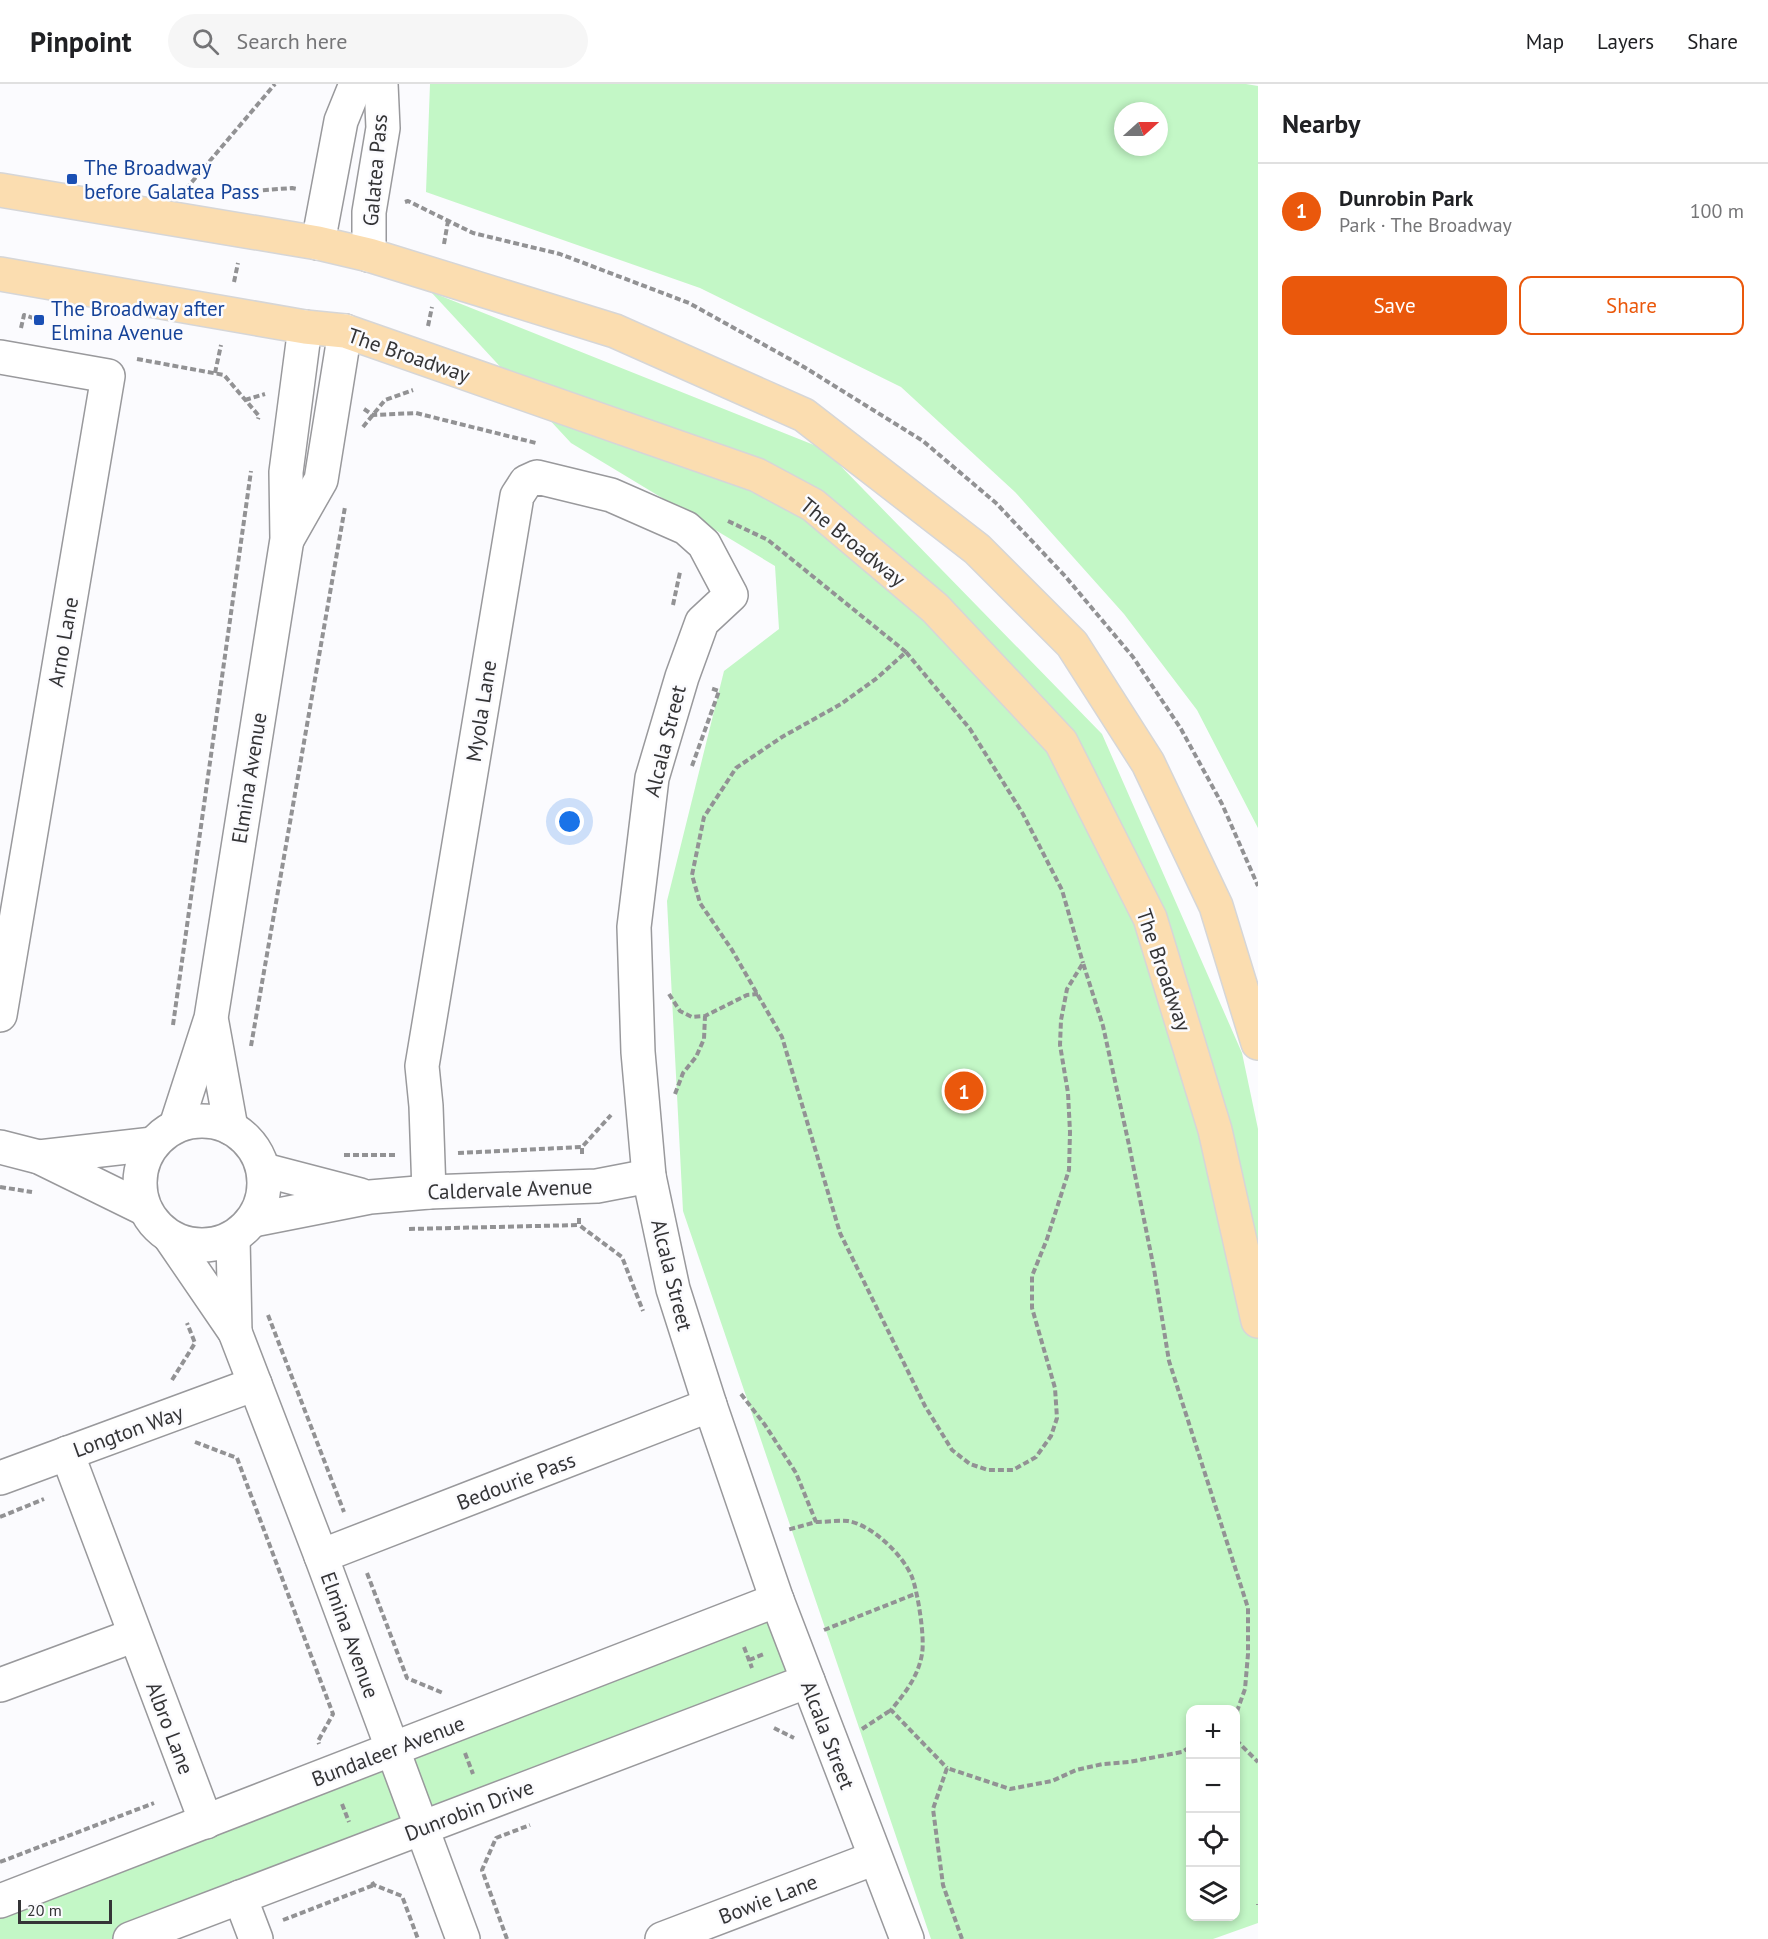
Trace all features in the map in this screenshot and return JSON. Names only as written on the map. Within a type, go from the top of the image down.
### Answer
[{"type":"main road","points":[[0,190],[318,243],[369,255],[615,331],[804,415],[977,549],[1072,644],[1148,763],[1215,906],[1258,1043]]},
{"type":"main road","name":"The Broadway","points":[[0,274],[345,332],[758,475],[813,505],[935,608],[1061,742],[1150,918],[1215,1130],[1258,1321]]},
{"type":"street","name":"Galatea Pass","points":[[318,243],[341,121],[356,84]]},
{"type":"street","name":"Galatea Pass","points":[[369,255],[369,212],[383,128],[381,84]]},
{"type":"street","name":"Elmina Avenue","points":[[164,1135],[211,1018],[287,539],[286,472],[305,327]]},
{"type":"street","name":"Elmina Avenue","points":[[287,539],[321,480],[345,332]]},
{"type":"street","name":"Arno Lane","points":[[0,1015],[108,376],[9,347]]},
{"type":"street","name":"Myola Lane","points":[[429,1192],[422,1066],[516,496],[526,482],[537,477],[611,495],[686,528],[704,544],[732,595]]},
{"type":"street","name":"Alcala Street","points":[[732,595],[702,622],[682,677],[652,778],[634,927],[638,1052],[649,1176],[673,1289],[710,1405],[777,1600],[907,1939]]},
{"type":"street","name":"Elmina Avenue","points":[[211,1018],[231,1128]]},
{"type":"street","points":[[39,1157],[164,1135],[194,1121],[214,1121],[231,1128],[246,1139],[257,1153],[264,1170],[265,1187],[261,1204],[243,1229],[218,1244],[201,1246],[171,1237],[156,1225],[145,1209],[140,1176],[144,1159],[164,1135]]},
{"type":"street","points":[[0,1147],[39,1157],[145,1209]]},
{"type":"street","name":"Caldervale Avenue","points":[[264,1170],[370,1197]]},
{"type":"street","name":"Caldervale Avenue","points":[[243,1229],[370,1197],[429,1192],[597,1186],[649,1176]]},
{"type":"street","name":"Elmina Avenue","points":[[235,1332],[243,1229]]},
{"type":"street","name":"Elmina Avenue","points":[[171,1237],[235,1332],[463,1939]]},
{"type":"street","name":"Longton Way","points":[[0,1478],[255,1384]]},
{"type":"street","name":"Bedourie Pass","points":[[321,1556],[710,1405]]},
{"type":"street","name":"Albro Lane","points":[[67,1453],[206,1822]]},
{"type":"street","name":"Bundaleer Avenue","points":[[0,1901],[777,1600]]},
{"type":"street","points":[[0,1685],[135,1635]]},
{"type":"street","name":"Dunrobin Drive","points":[[130,1939],[808,1681]]},
{"type":"street","name":"Bowie Lane","points":[[662,1939],[875,1858]]},
{"type":"street","points":[[240,1897],[255,1935]]},
{"type":"path","points":[[184,191],[275,84]]},
{"type":"path","points":[[357,434],[385,400],[416,389],[448,221]]},
{"type":"path","points":[[9,347],[24,315],[39,320]]},
{"type":"path","points":[[134,358],[224,375],[259,416],[257,428]]},
{"type":"path","points":[[172,1032],[252,463]]},
{"type":"path","points":[[250,1047],[345,505]]},
{"type":"path","points":[[672,610],[685,552],[720,517],[768,540],[906,652],[970,729],[1023,814],[1062,890],[1103,1026],[1154,1269],[1169,1361],[1248,1608],[1245,1689],[1239,1705]]},
{"type":"path","points":[[906,652],[877,678],[841,704],[782,737],[736,768],[704,817],[692,875],[700,903],[732,950],[782,1036],[840,1233],[925,1406],[952,1450],[970,1464],[988,1470],[1013,1470],[1036,1457],[1051,1436],[1057,1418],[1055,1389],[1032,1308],[1032,1276],[1047,1239],[1069,1170],[1070,1131],[1068,1094],[1060,1045],[1061,1020],[1067,989],[1083,963]]},
{"type":"path","points":[[682,677],[719,691],[692,768]]},
{"type":"path","points":[[664,987],[680,1011],[692,1017],[705,1016],[734,999],[758,994]]},
{"type":"path","points":[[673,1099],[683,1073],[696,1057],[704,1039],[705,1016]]},
{"type":"path","points":[[579,1225],[582,1147],[614,1113]]},
{"type":"path","points":[[339,1155],[428,1154],[582,1147]]},
{"type":"path","points":[[0,1187],[33,1192]]},
{"type":"path","points":[[401,1229],[579,1225],[622,1257],[647,1320]]},
{"type":"path","points":[[183,1313],[195,1343],[168,1386],[190,1442],[198,1441],[237,1458],[333,1714],[318,1741],[374,1886]]},
{"type":"path","points":[[740,1393],[753,1408],[796,1473],[816,1522]]},
{"type":"path","points":[[757,1540],[816,1522],[848,1521],[868,1528],[892,1548],[911,1577],[920,1614],[922,1653],[912,1683],[891,1710],[947,1768],[1010,1789],[1052,1781],[1076,1770],[1186,1750]]},
{"type":"path","points":[[749,1660],[915,1594]]},
{"type":"path","points":[[733,1617],[774,1728],[801,1741]]},
{"type":"path","points":[[455,1725],[496,1838],[482,1870],[507,1939]]},
{"type":"path","points":[[1240,1744],[1258,1762]]},
{"type":"path","points":[[947,1768],[933,1809],[943,1885],[962,1939]]},
{"type":"path","points":[[496,1838],[541,1820]]},
{"type":"path","points":[[255,1935],[374,1886],[402,1896],[418,1939]]},
{"type":"green space","points":[[430,84],[1246,84],[1258,86],[1258,828],[1197,710],[1124,614],[1015,492],[901,387],[700,288],[426,192]]},
{"type":"green space","points":[[431,292],[824,449],[1102,734],[1242,1053],[1258,1129],[1258,1923],[1213,1939],[931,1939],[683,1211],[667,901],[724,671],[779,629],[775,566],[571,443]]},
{"type":"green space","points":[[777,1600],[808,1681],[130,1939],[0,1939],[0,1902]]},
{"type":"place","name":"The Broadway before Galatea Pass","points":[[72,179]]},
{"type":"place","name":"The Broadway after Elmina Avenue","points":[[39,320]]},
{"type":"place","name":"Dunrobin Park","points":[[964,1091]]}]
